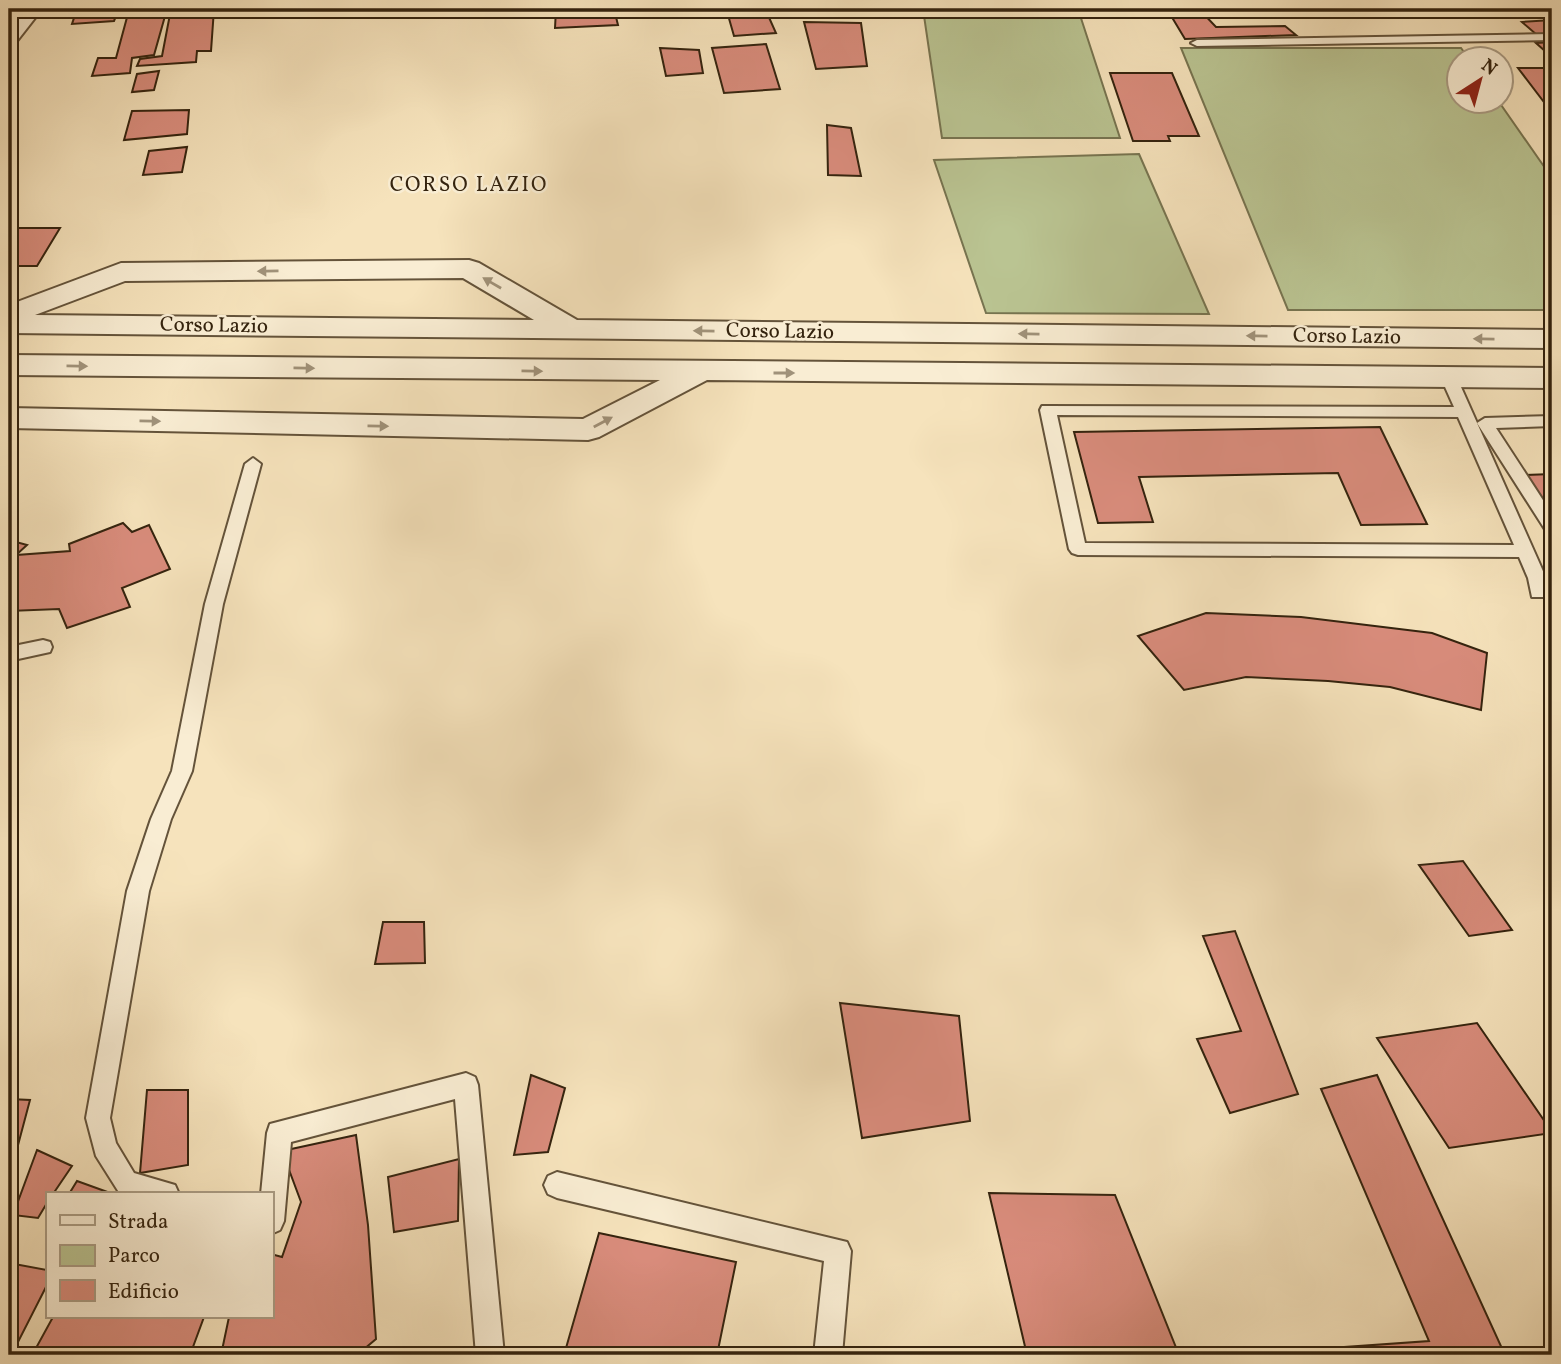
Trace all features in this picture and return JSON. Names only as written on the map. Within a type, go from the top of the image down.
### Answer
[{"type":"street","points":[[9,36],[31,9]]},
{"type":"street","points":[[9,315],[121,272],[468,269],[572,330]]},
{"type":"street","name":"Corso Lazio","points":[[9,324],[1552,339]]},
{"type":"street","name":"Corso Lazio","points":[[9,365],[1552,378]]},
{"type":"street","points":[[9,418],[588,430],[700,372]]},
{"type":"lane","points":[[787,9],[788,12],[888,9]]},
{"type":"lane","points":[[1197,43],[1552,37]]},
{"type":"lane","points":[[1449,378],[1537,578],[1538,592]]},
{"type":"lane","points":[[1464,412],[1048,410],[1078,550],[1525,551]]},
{"type":"lane","points":[[1552,421],[1485,424],[1552,527]]},
{"type":"lane","points":[[158,1192],[126,1184],[105,1147],[98,1118],[138,891],[161,820],[182,771],[214,604],[253,464]]},
{"type":"lane","points":[[9,654],[43,647]]},
{"type":"lane","points":[[273,1199],[279,1133],[466,1085],[490,1355]]},
{"type":"lane","points":[[557,1185],[838,1251],[828,1355]]},
{"type":"green space","points":[[923,9],[1078,9],[1120,138],[942,138]]},
{"type":"green space","points":[[1181,48],[1446,48],[1446,116],[1509,116],[1552,178],[1552,310],[1288,310]]},
{"type":"green space","points":[[1139,154],[1209,314],[986,313],[934,160]]},
{"type":"building","points":[[77,9],[119,9],[114,21],[72,24]]},
{"type":"building","points":[[167,9],[154,55],[132,58],[130,73],[92,76],[98,58],[116,58],[129,10]]},
{"type":"building","points":[[171,9],[214,9],[211,51],[197,51],[196,62],[137,66],[140,59],[162,56]]},
{"type":"building","points":[[556,9],[614,9],[618,25],[555,28]]},
{"type":"building","points":[[1167,9],[1199,9],[1216,27],[1285,26],[1296,35],[1185,39]]},
{"type":"building","points":[[767,13],[776,33],[734,36],[728,15]]},
{"type":"building","points":[[1552,20],[1552,34],[1537,35],[1522,22]]},
{"type":"building","points":[[804,22],[861,23],[867,66],[816,69]]},
{"type":"building","points":[[1552,42],[1552,51],[1546,52],[1536,43]]},
{"type":"building","points":[[766,44],[780,89],[724,93],[712,48]]},
{"type":"building","points":[[660,48],[699,50],[703,73],[666,76]]},
{"type":"building","points":[[1518,68],[1552,68],[1552,110],[1550,110]]},
{"type":"building","points":[[159,71],[154,90],[132,92],[137,74]]},
{"type":"building","points":[[1110,73],[1172,73],[1199,136],[1168,136],[1170,141],[1133,141]]},
{"type":"building","points":[[189,110],[187,134],[124,140],[132,111]]},
{"type":"building","points":[[827,125],[851,128],[861,176],[828,175]]},
{"type":"building","points":[[187,147],[182,172],[143,175],[149,151]]},
{"type":"building","points":[[9,228],[60,228],[37,266],[9,266]]},
{"type":"building","points":[[1380,427],[1427,524],[1361,525],[1338,473],[1139,477],[1153,522],[1098,523],[1074,432]]},
{"type":"building","points":[[1552,474],[1552,518],[1526,475]]},
{"type":"building","points":[[123,523],[132,532],[149,525],[170,569],[122,588],[130,607],[67,628],[59,609],[9,611],[9,540],[27,545],[16,555],[70,551],[69,544]]},
{"type":"building","points":[[1206,613],[1301,617],[1432,633],[1487,653],[1481,710],[1390,687],[1328,681],[1246,677],[1184,690],[1138,636]]},
{"type":"building","points":[[1463,861],[1512,930],[1469,936],[1419,865]]},
{"type":"building","points":[[383,922],[424,922],[425,963],[375,964]]},
{"type":"building","points":[[1235,931],[1298,1094],[1230,1113],[1197,1039],[1241,1031],[1203,936]]},
{"type":"building","points":[[840,1003],[959,1016],[970,1121],[862,1138]]},
{"type":"building","points":[[1477,1023],[1552,1133],[1449,1148],[1377,1038]]},
{"type":"building","points":[[531,1075],[565,1088],[548,1152],[514,1155]]},
{"type":"building","points":[[1377,1075],[1505,1355],[1306,1355],[1303,1350],[1429,1341],[1321,1089]]},
{"type":"building","points":[[147,1090],[188,1090],[188,1165],[140,1173]]},
{"type":"building","points":[[9,1099],[30,1100],[9,1179]]},
{"type":"building","points":[[356,1135],[368,1225],[376,1339],[357,1355],[221,1355],[229,1318],[273,1318],[273,1255],[282,1257],[301,1202],[282,1151]]},
{"type":"building","points":[[37,1150],[72,1166],[54,1192],[46,1192],[46,1205],[38,1218],[13,1215]]},
{"type":"building","points":[[459,1159],[458,1221],[394,1232],[388,1177]]},
{"type":"building","points":[[77,1181],[107,1192],[70,1192]]},
{"type":"building","points":[[989,1193],[1115,1195],[1179,1355],[1027,1355]]},
{"type":"building","points":[[599,1233],[736,1262],[717,1355],[564,1355]]},
{"type":"building","points":[[9,1263],[46,1270],[46,1287],[17,1344],[9,1343]]},
{"type":"building","points":[[52,1318],[204,1318],[190,1355],[36,1348]]},
{"type":"district","name":"CORSO LAZIO","points":[[469,185]]}]
